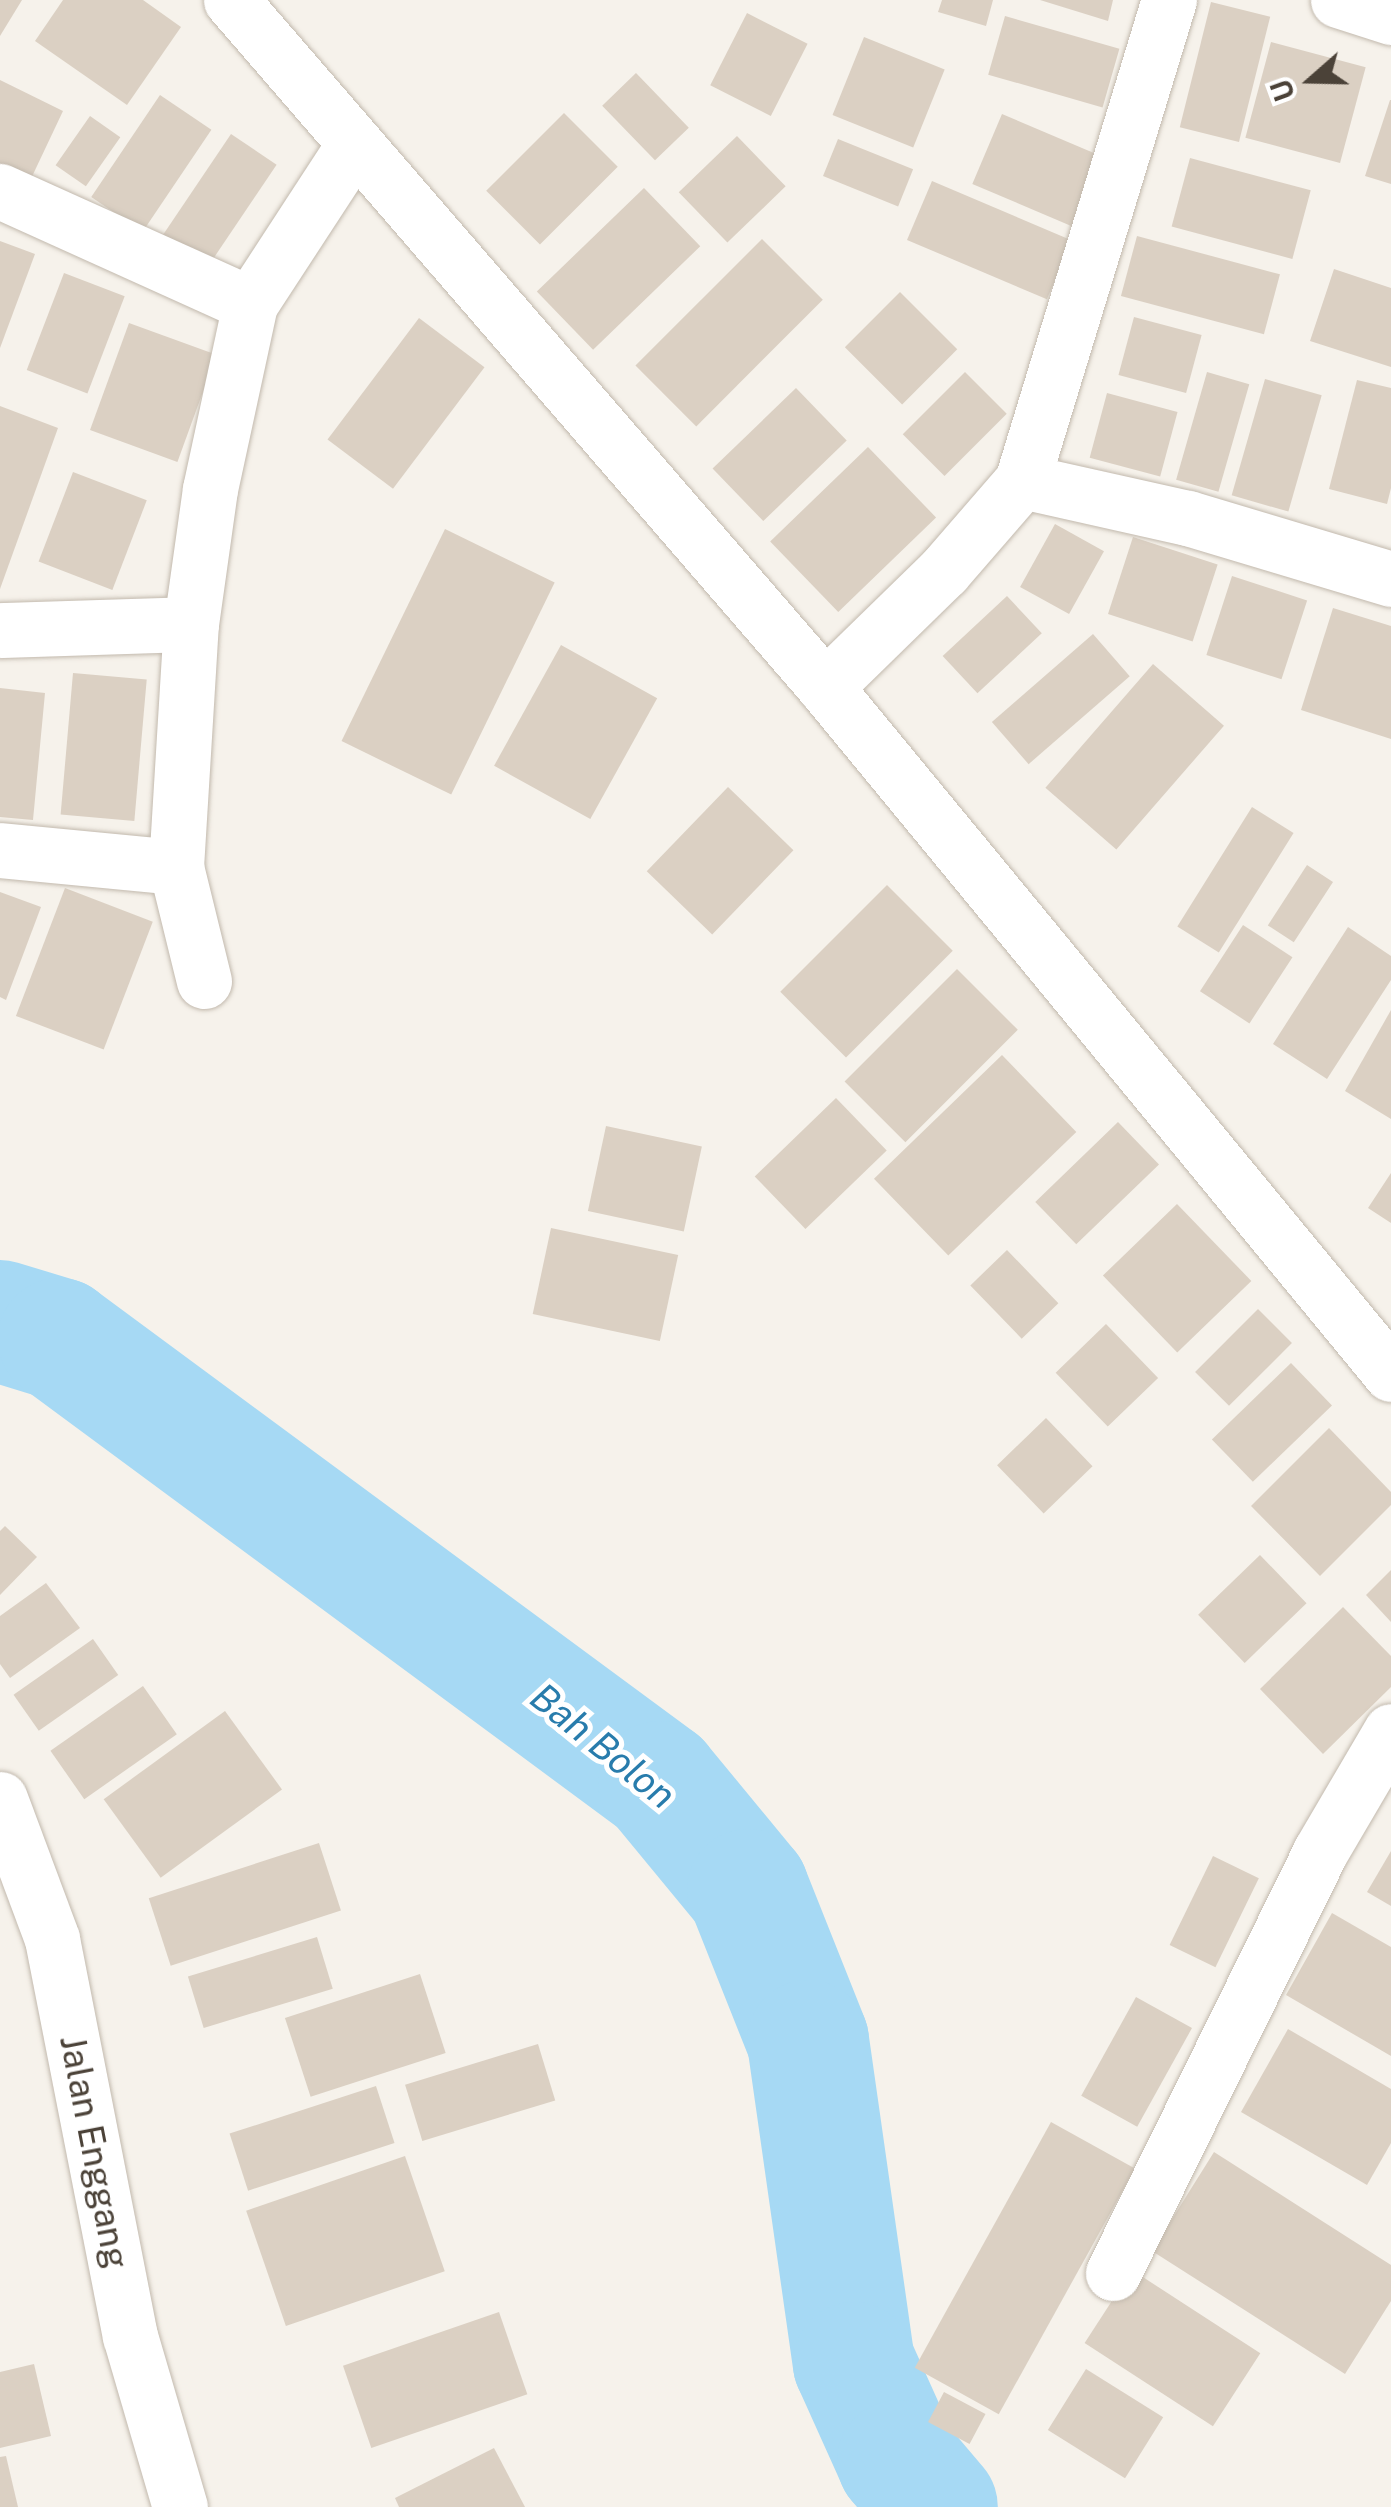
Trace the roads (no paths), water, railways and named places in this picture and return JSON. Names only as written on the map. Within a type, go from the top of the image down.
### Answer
[{"type":"street","points":[[231,0],[353,146],[825,687],[1391,1374]]},
{"type":"street","points":[[825,687],[944,572],[1022,481],[1170,0]]},
{"type":"street","points":[[1338,0],[1391,17]]},
{"type":"street","points":[[204,981],[176,867],[192,624],[210,489],[250,304],[353,146]]},
{"type":"street","points":[[0,190],[250,304]]},
{"type":"street","points":[[1022,481],[1188,518],[1391,579]]},
{"type":"street","points":[[0,630],[192,624]]},
{"type":"street","points":[[0,850],[176,867]]},
{"type":"street","points":[[1113,2274],[1320,1852],[1391,1732]]},
{"type":"street","name":"Jalan Enggang","points":[[0,1799],[52,1940],[130,2336],[180,2507]]},
{"type":"waterway","name":"Bah Bolon","points":[[0,1321],[59,1339],[659,1782],[748,1890],[808,2041],[854,2363],[898,2461],[937,2507]]}]
